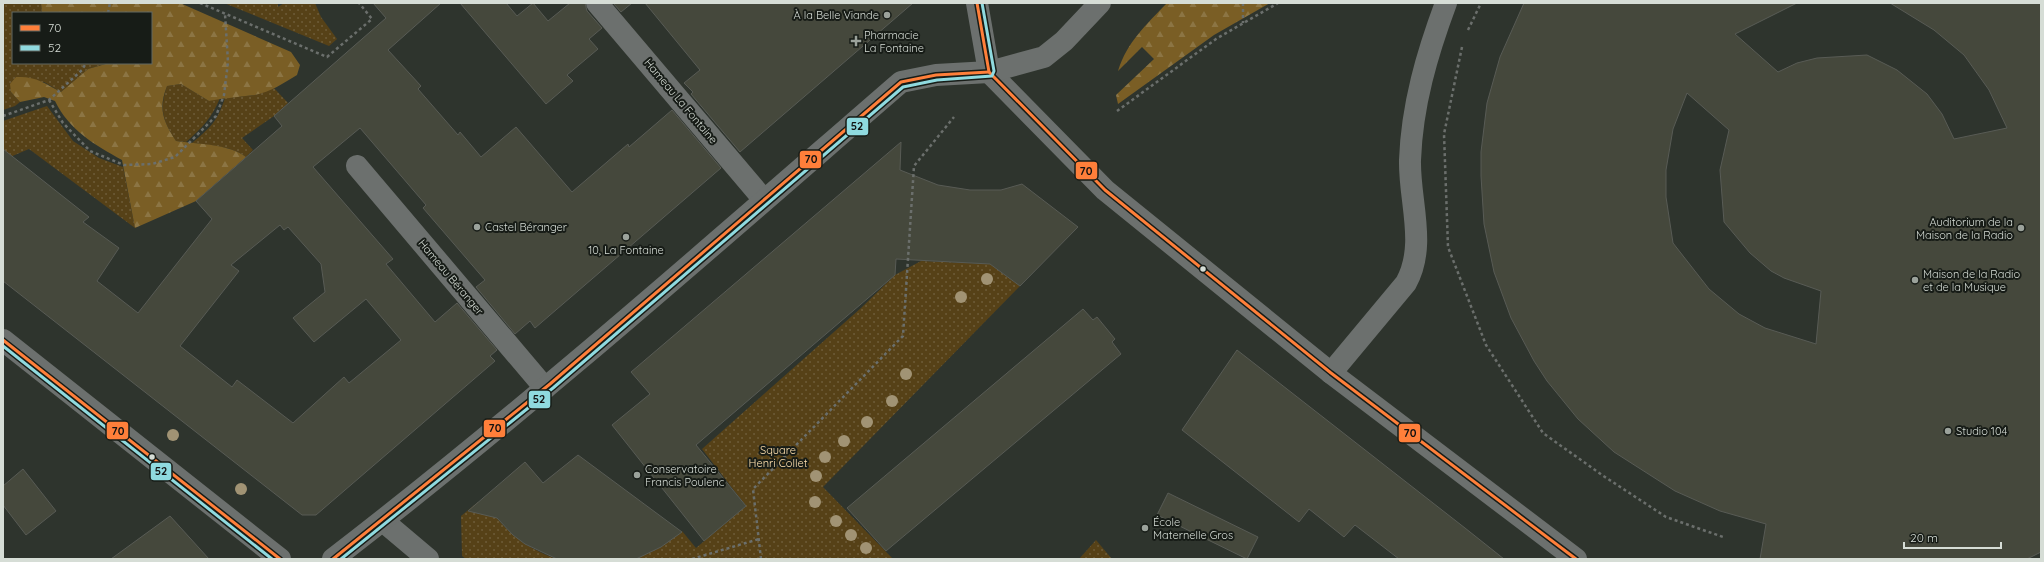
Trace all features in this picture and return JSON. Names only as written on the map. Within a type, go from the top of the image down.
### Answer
[{"type":"street","name":"Hameau La Fontaine","points":[[597,3],[764,200]]},
{"type":"street","points":[[977,3],[989,72],[1105,190],[1330,373],[1576,559]]},
{"type":"street","points":[[334,559],[383,521],[544,388],[901,82],[936,74],[989,72],[1044,57],[1064,41],[1100,3]]},
{"type":"street","points":[[1330,373],[1406,283],[1412,271],[1416,248],[1410,162],[1413,120],[1422,74],[1446,3]]},
{"type":"street","name":"Hameau Béranger","points":[[357,166],[544,388]]},
{"type":"street","points":[[3,340],[280,559]]},
{"type":"street","points":[[383,521],[428,559]]},
{"type":"path","points":[[200,3],[327,57],[372,19],[359,3]]},
{"type":"path","points":[[1243,3],[1243,22]]},
{"type":"path","points":[[1117,112],[1216,39],[1278,3]]},
{"type":"path","points":[[1468,31],[1481,3]]},
{"type":"path","points":[[49,100],[63,123],[90,150],[124,165],[152,164],[174,157],[216,116],[224,94],[228,62],[225,14]]},
{"type":"path","points":[[1463,45],[1444,134],[1448,247],[1486,345],[1543,433],[1602,475],[1666,517],[1723,537]]},
{"type":"path","points":[[3,116],[49,100],[82,70],[85,64]]},
{"type":"path","points":[[761,559],[753,489],[903,336],[914,166],[954,117]]},
{"type":"path","points":[[692,559],[759,539]]},
{"type":"green space","points":[[3,3],[41,3],[42,12],[12,12],[12,64],[105,64],[88,69],[61,92],[44,82],[11,92],[20,102],[15,106],[3,110]]},
{"type":"green space","points":[[41,3],[180,3],[291,52],[300,65],[297,75],[261,94],[255,95],[209,101],[181,84],[167,86],[162,108],[163,115],[176,141],[231,149],[246,157],[196,201],[135,228],[122,160],[102,149],[84,136],[68,120],[55,101],[44,97],[20,102],[11,92],[10,84],[16,77],[23,77],[35,79],[61,92],[88,69],[106,64],[152,64],[152,12],[42,12]]},
{"type":"green space","points":[[224,3],[275,3],[278,4],[278,7],[284,3],[315,3],[321,17],[337,39],[329,46]]},
{"type":"green space","points":[[1167,3],[1270,3],[1214,35],[1118,104],[1116,95],[1154,59],[1142,47],[1118,71],[1126,51],[1138,34]]},
{"type":"green space","points":[[181,84],[209,101],[220,98],[214,111],[206,122],[186,142],[176,141],[165,121],[163,109],[167,86]]},
{"type":"green space","points":[[274,88],[288,103],[274,116],[242,138],[253,150],[246,157],[227,148],[192,143],[213,124],[225,98],[255,95]]},
{"type":"green space","points":[[47,106],[73,141],[99,158],[123,167],[135,228],[29,149],[3,160],[3,121]]},
{"type":"green space","name":"Square Henri Collet","points":[[921,261],[990,264],[1020,286],[823,487],[893,559],[636,559],[661,547],[682,531],[696,548],[746,506],[702,449],[861,308],[895,275]]},
{"type":"green space","points":[[478,502],[478,505],[494,515],[523,543],[557,559],[466,559],[462,556],[461,516]]},
{"type":"green space","points":[[1096,540],[1112,559],[1079,559]]},
{"type":"building","points":[[373,3],[441,3],[388,50],[421,86],[418,89],[458,135],[460,132],[481,157],[516,127],[572,192],[628,144],[629,147],[672,110],[721,168],[535,328],[530,321],[515,334],[476,287],[485,280],[423,208],[426,205],[360,128],[313,167],[393,259],[386,264],[435,322],[457,303],[497,350],[490,356],[495,361],[316,515],[302,515],[3,281],[3,149],[89,217],[83,222],[119,248],[97,281],[138,313],[212,219],[196,201],[282,126],[274,116],[386,18]],"holes":[[[280,225],[284,230],[288,227],[321,264],[325,292],[293,318],[314,342],[366,299],[401,340],[349,383],[344,377],[293,423],[237,380],[232,387],[180,346],[239,271],[231,265]]]},
{"type":"building","points":[[460,3],[506,3],[517,16],[533,3],[548,21],[570,3],[585,3],[587,11],[602,28],[589,39],[598,49],[567,75],[573,81],[546,104]]},
{"type":"building","points":[[613,3],[632,3],[621,12]]},
{"type":"building","points":[[645,3],[913,3],[740,152],[691,94],[693,92],[684,83],[700,70]]},
{"type":"building","name":"Maison de la Radio et de la Musique","points":[[1524,3],[1797,3],[1735,34],[1778,72],[1797,63],[1817,58],[1867,55],[1897,70],[1927,94],[1942,114],[1954,139],[2007,128],[1989,90],[1964,55],[1934,30],[1890,3],[2041,3],[2041,552],[2027,559],[1760,559],[1766,524],[1720,511],[1675,491],[1614,452],[1578,419],[1547,381],[1534,361],[1511,318],[1494,272],[1484,224],[1481,152],[1487,103],[1500,57]],"holes":[[[1687,93],[1729,130],[1720,170],[1724,222],[1750,253],[1771,271],[1784,278],[1821,291],[1816,344],[1765,328],[1739,314],[1709,289],[1673,243],[1666,197],[1666,170],[1673,129]]]},
{"type":"building","points":[[901,142],[900,170],[938,185],[970,190],[1001,190],[1022,184],[1078,227],[1020,286],[990,264],[896,259],[895,275],[696,445],[746,506],[704,541],[612,425],[650,394],[631,372]]},
{"type":"building","points":[[1083,309],[1093,320],[1097,317],[1115,339],[1112,342],[1121,354],[886,551],[847,508]]},
{"type":"building","points":[[1237,350],[1504,559],[1399,559],[1355,525],[1344,537],[1309,509],[1299,522],[1182,430]]},
{"type":"building","points":[[578,455],[682,532],[661,547],[636,559],[557,559],[525,544],[513,535],[497,518],[468,511],[525,462],[543,483]]},
{"type":"building","points":[[23,469],[56,511],[26,535],[3,505],[3,486]]},
{"type":"building","points":[[1168,493],[1258,537],[1247,559],[1157,515]]},
{"type":"building","points":[[170,516],[209,559],[111,559]]},
{"type":"transit line","name":"70","points":[[977,3],[989,72],[1105,190],[1331,373],[1576,559]]},
{"type":"transit line","name":"52","points":[[341,559],[553,388],[903,87],[937,80],[992,76],[994,71],[982,3]]},
{"type":"transit line","name":"70","points":[[333,559],[550,384],[901,82],[936,75],[989,72]]},
{"type":"transit line","name":"70","points":[[3,340],[280,559]]},
{"type":"transit line","name":"52","points":[[3,346],[272,559]]},
{"type":"place","name":"À la Belle Viande","points":[[887,15]]},
{"type":"place","name":"Pharmacie La Fontaine","points":[[856,41]]},
{"type":"place","name":"Castel Béranger","points":[[477,227]]},
{"type":"place","name":"Auditorium de la Maison de la Radio","points":[[2021,228]]},
{"type":"place","name":"10, La Fontaine","points":[[626,237]]},
{"type":"place","name":"Maison de la Radio et de la Musique","points":[[1915,280]]},
{"type":"place","name":"Studio 104","points":[[1948,431]]},
{"type":"place","name":"Conservatoire Francis Poulenc","points":[[637,475]]},
{"type":"place","name":"École Maternelle Gros","points":[[1145,528]]}]
